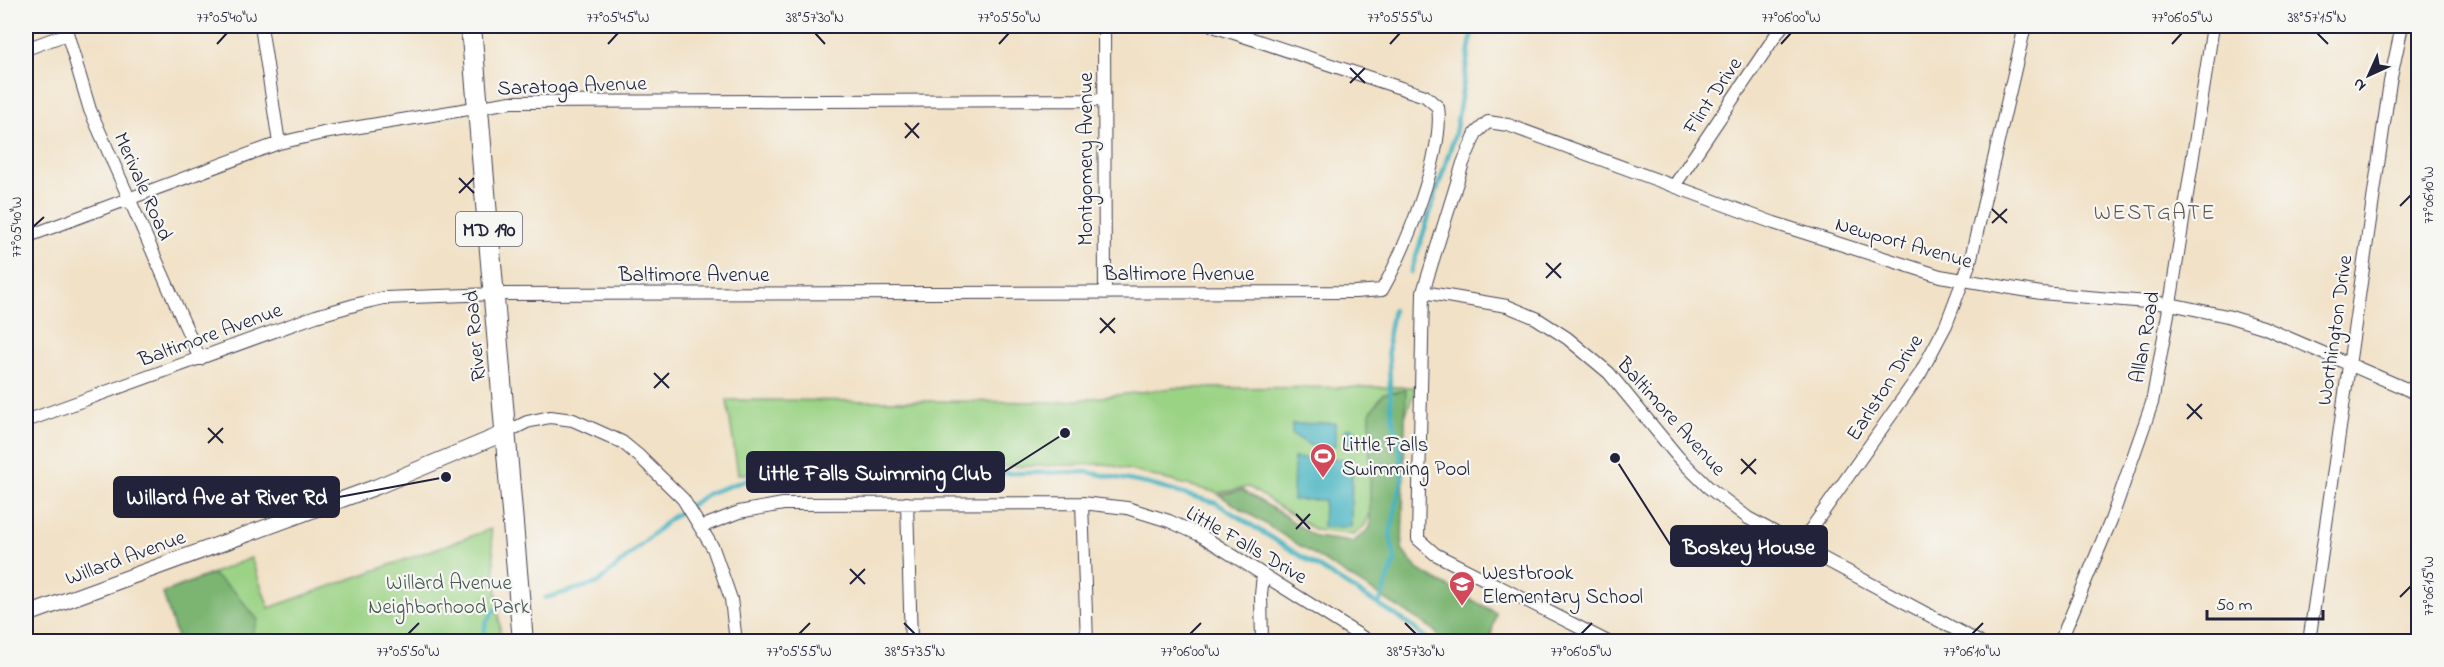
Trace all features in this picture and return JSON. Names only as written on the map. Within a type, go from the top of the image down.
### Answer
[{"type":"main road","name":"River Road","points":[[471,26],[524,642]]},
{"type":"street","points":[[261,26],[279,143]]},
{"type":"street","name":"Montgomery Avenue","points":[[1104,26],[1106,293]]},
{"type":"street","name":"Baltimore Avenue","points":[[26,421],[316,316],[384,298],[495,294],[1355,292],[1382,290],[1406,244],[1424,189],[1441,123],[1438,107],[1425,96],[1213,26]]},
{"type":"street","name":"Flint Drive","points":[[1674,186],[1782,26]]},
{"type":"street","name":"Earlston Drive","points":[[1799,546],[1920,374],[1946,325],[1970,262],[2025,26]]},
{"type":"street","name":"Allan Road","points":[[2060,642],[2111,520],[2147,422],[2170,304],[2213,26]]},
{"type":"street","name":"Worthington Drive","points":[[2309,642],[2390,82],[2402,26]]},
{"type":"street","points":[[26,49],[66,30]]},
{"type":"street","name":"Merivale Road","points":[[66,30],[90,110],[200,358]]},
{"type":"street","name":"Saratoga Avenue","points":[[26,237],[279,143],[322,133],[511,102],[1104,100]]},
{"type":"street","name":"Newport Avenue","points":[[1423,292],[1463,163],[1476,133],[1488,122],[1508,125],[1774,223],[1940,276],[2041,293],[2170,304],[2227,316],[2264,327],[2418,394]]},
{"type":"street","points":[[1423,292],[1418,539],[1435,554],[1608,642]]},
{"type":"street","name":"Baltimore Avenue","points":[[1423,292],[1507,306],[1536,318],[1567,338],[1610,373],[1678,457],[1708,487],[1749,518],[1979,642]]},
{"type":"street","points":[[507,432],[527,422],[550,417],[583,423],[621,442],[683,499],[694,514],[722,569],[731,598],[736,642]]},
{"type":"street","name":"Willard Avenue","points":[[26,615],[376,487],[507,432]]},
{"type":"street","points":[[907,503],[911,642]]},
{"type":"street","points":[[1082,503],[1087,642]]},
{"type":"street","name":"Little Falls Drive","points":[[701,527],[739,512],[783,504],[1082,503],[1127,508],[1169,521],[1202,536],[1370,642]]},
{"type":"street","points":[[1262,642],[1263,574]]},
{"type":"green space","points":[[1416,387],[1365,525],[1354,535],[1315,530],[1249,487],[1218,493],[1106,464],[738,474],[727,400],[1061,402],[1173,388]]},
{"type":"green space","points":[[1406,390],[1402,550],[1418,570],[1496,613],[1490,641],[1442,641],[1433,629],[1219,495],[1242,490],[1315,537],[1353,542],[1370,528],[1370,413],[1383,394]]},
{"type":"green space","name":"Willard Avenue Neighborhood Park","points":[[491,529],[501,641],[178,641],[163,593],[251,558],[269,608]]},
{"type":"green space","points":[[212,574],[236,593],[258,620],[249,641],[178,641],[163,593]]},
{"type":"water","points":[[1335,423],[1335,446],[1311,446],[1292,434],[1292,424]]},
{"type":"water","points":[[1350,427],[1360,435],[1360,442],[1356,446],[1347,442],[1345,430]]},
{"type":"water","name":"Little Falls Swimming Pool","points":[[1294,458],[1352,459],[1351,527],[1323,527],[1324,500],[1293,500]]},
{"type":"waterway","points":[[1411,272],[1455,134],[1473,26]]},
{"type":"waterway","points":[[1379,604],[1395,560],[1390,534],[1402,479],[1400,448],[1391,412],[1388,337],[1393,310]]},
{"type":"waterway","points":[[545,598],[598,583],[671,518],[709,493],[755,477],[1087,472],[1148,484],[1216,503],[1409,624],[1430,642]]},
{"type":"waterway","points":[[482,642],[486,622],[495,610]]},
{"type":"place","name":"Little Falls Swimming Club","points":[[1065,433]]},
{"type":"place","name":"Boskey House","points":[[1615,458]]},
{"type":"place","name":"Willard Ave at River Rd","points":[[446,477]]},
{"type":"place","name":"Little Falls Swimming Pool","points":[[1323,479]]},
{"type":"place","name":"Westbrook Elementary School","points":[[1462,607]]},
{"type":"district","name":"WESTGATE","points":[[2155,211]]}]
